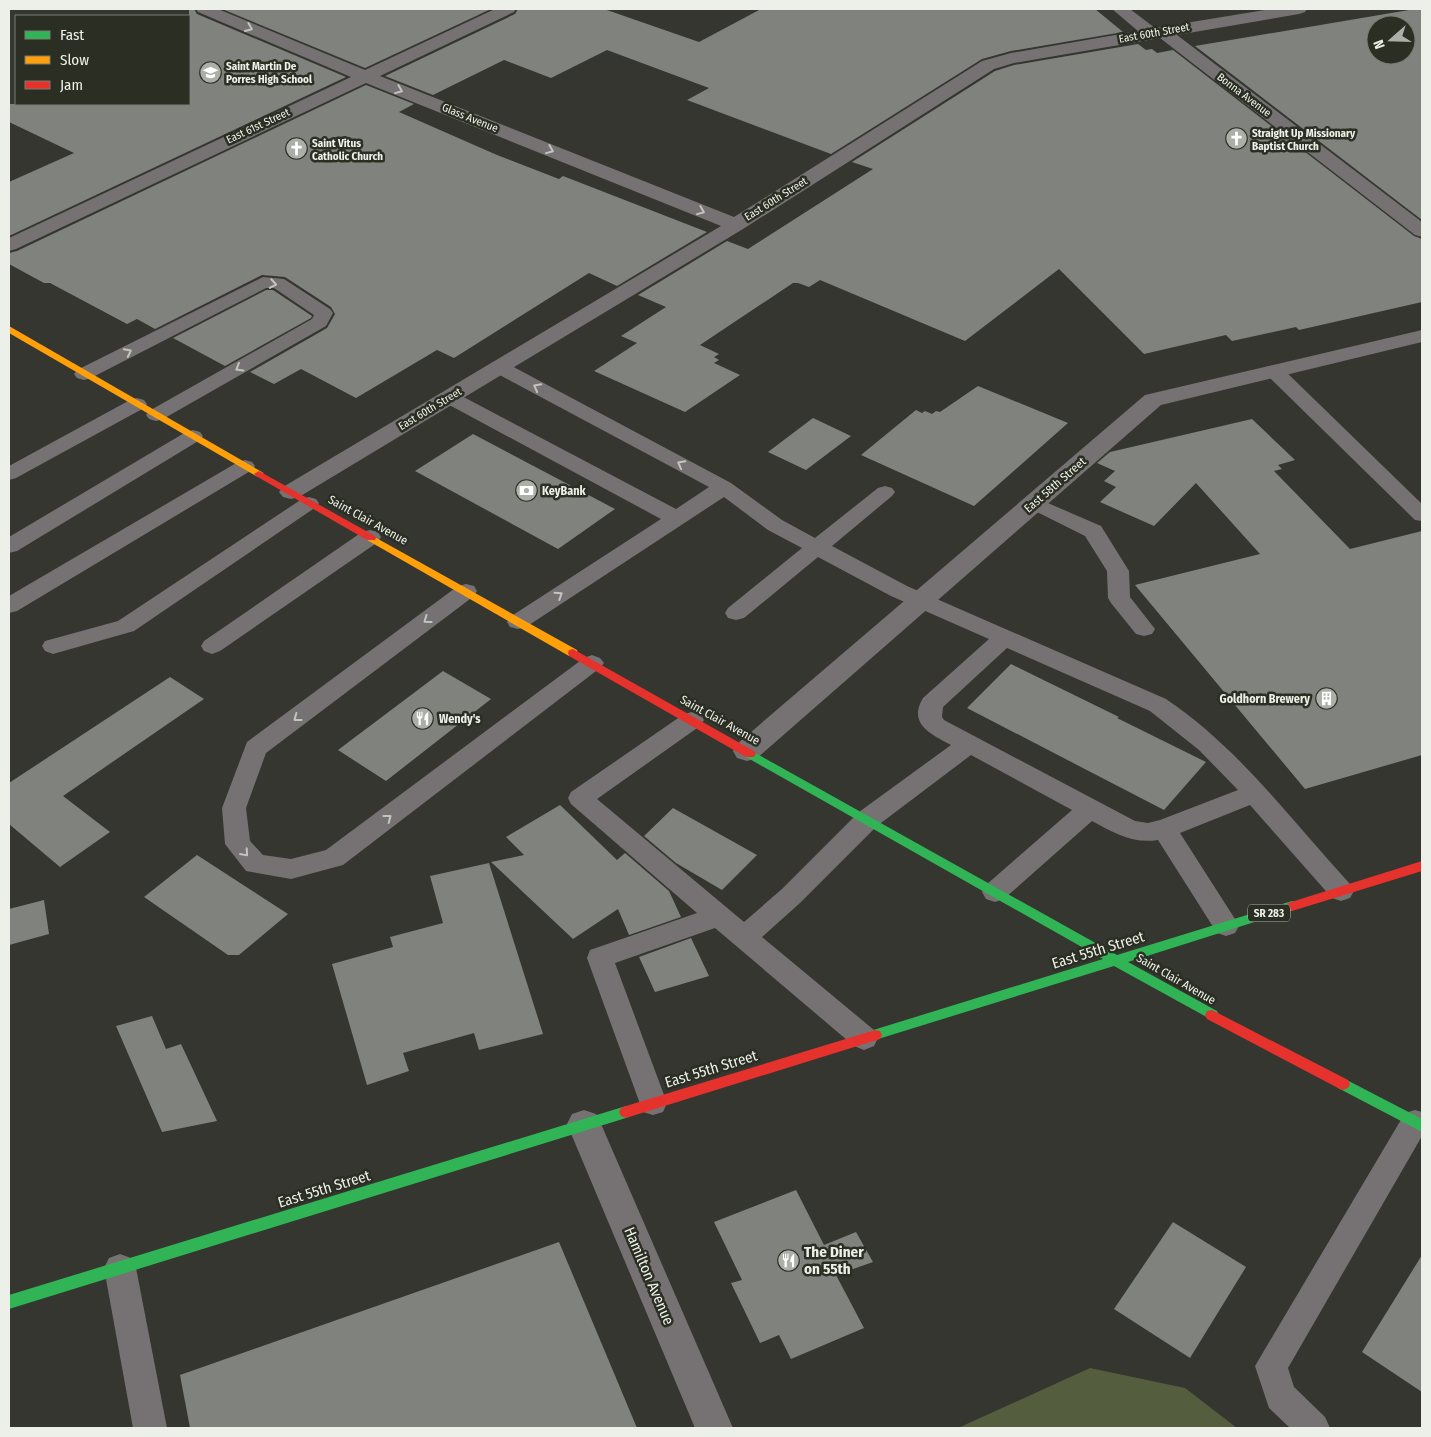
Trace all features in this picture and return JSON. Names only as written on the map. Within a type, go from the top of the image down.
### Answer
[{"type":"main road","name":"Saint Clair Avenue","points":[[9,329],[300,498],[1229,1025],[1419,1124]]},
{"type":"main road","name":"East 55th Street","points":[[9,1302],[1422,866]]},
{"type":"street","name":"Glass Avenue","points":[[204,9],[364,76],[736,225]]},
{"type":"street","name":"East 61st Street","points":[[9,245],[508,9]]},
{"type":"street","name":"Bonna Avenue","points":[[1120,9],[1156,32],[1422,230]]},
{"type":"street","name":"East 60th Street","points":[[300,498],[449,398],[736,225],[988,66],[1012,58],[1299,9]]},
{"type":"street","name":"East 58th Street","points":[[747,751],[1153,400],[1422,336]]},
{"type":"street","name":"Hamilton Avenue","points":[[584,1124],[714,1428]]},
{"type":"lane","points":[[84,374],[263,282],[278,283],[324,313],[319,322],[156,415]]},
{"type":"lane","points":[[499,367],[724,487],[775,525],[920,601],[1158,705],[1195,732],[1255,793],[1341,891]]},
{"type":"lane","points":[[1274,371],[1422,515]]},
{"type":"lane","points":[[449,398],[676,518]]},
{"type":"lane","points":[[9,474],[137,404]]},
{"type":"lane","points":[[9,546],[193,436]]},
{"type":"lane","points":[[9,606],[245,466]]},
{"type":"lane","points":[[518,622],[724,487]]},
{"type":"lane","points":[[736,613],[885,492]]},
{"type":"lane","points":[[53,646],[126,626],[300,498]]},
{"type":"lane","points":[[1034,503],[1093,531],[1118,571],[1118,598],[1144,629]]},
{"type":"lane","points":[[212,646],[370,537]]},
{"type":"lane","points":[[466,592],[256,748],[234,808],[238,844],[255,864],[291,868],[334,858],[592,663]]},
{"type":"lane","points":[[1004,638],[930,704],[930,719],[936,726],[1130,830],[1148,832],[1164,828],[1255,793]]},
{"type":"lane","points":[[692,720],[580,798],[864,1038]]},
{"type":"lane","points":[[744,937],[791,896],[868,820],[969,744]]},
{"type":"lane","points":[[995,892],[1090,809]]},
{"type":"lane","points":[[1164,828],[1226,926]]},
{"type":"lane","points":[[653,1102],[600,958],[719,916]]},
{"type":"lane","points":[[1313,1428],[1281,1398],[1271,1366],[1362,1209],[1419,1124]]},
{"type":"lane","points":[[120,1268],[150,1428]]},
{"type":"green space","points":[[1090,1368],[1185,1388],[1237,1428],[958,1428]]},
{"type":"building","points":[[189,9],[194,9],[197,14],[346,77],[9,236],[9,182],[74,153],[9,122],[9,104],[190,105]]},
{"type":"building","points":[[222,9],[491,9],[365,68]]},
{"type":"building","points":[[518,9],[604,9],[699,42],[761,9],[1095,9],[1123,32],[1011,51],[982,59],[831,154],[687,100],[709,88],[607,50],[551,78],[504,60],[433,95],[385,76],[515,14]]},
{"type":"building","points":[[1422,9],[1422,220],[1195,46],[1366,17],[1366,65],[1416,65],[1416,15],[1379,15]]},
{"type":"building","points":[[1138,44],[1146,50],[1152,49],[1157,53],[1173,50],[1414,236],[1422,239],[1422,302],[1299,330],[1296,327],[1232,341],[1226,335],[1144,354],[1059,269],[965,341],[820,280],[809,287],[793,283],[700,345],[719,354],[714,357],[719,360],[714,363],[740,375],[685,412],[594,371],[637,343],[621,336],[666,307],[638,295],[727,241],[748,249],[873,169],[852,162],[995,71],[1014,65]]},
{"type":"building","points":[[366,85],[414,104],[399,112],[497,155],[559,179],[563,176],[707,232],[617,286],[589,273],[454,358],[437,350],[356,398],[301,369],[274,384],[250,372],[327,328],[335,314],[331,307],[285,277],[262,275],[155,329],[137,319],[127,324],[50,283],[44,283],[9,264],[9,253],[17,251]]},
{"type":"building","points":[[266,290],[273,290],[312,316],[311,318],[225,366],[173,338]]},
{"type":"building","points":[[978,386],[1068,423],[974,506],[861,455],[916,410],[932,414],[936,411],[940,412]]},
{"type":"building","points":[[813,418],[851,436],[806,470],[768,452]]},
{"type":"building","name":"Goldhorn Brewery","points":[[1252,419],[1295,460],[1278,465],[1282,469],[1274,471],[1350,549],[1422,531],[1422,755],[1305,789],[1135,585],[1260,554],[1196,483],[1154,526],[1100,502],[1116,487],[1104,481],[1115,471],[1097,463],[1110,452]]},
{"type":"building","points":[[473,434],[615,509],[558,549],[415,471]]},
{"type":"building","points":[[1011,664],[1206,762],[1164,810],[967,708]]},
{"type":"building","points":[[443,671],[491,699],[386,781],[338,750]]},
{"type":"building","points":[[170,677],[204,699],[63,796],[110,832],[60,867],[9,824],[9,783]]},
{"type":"building","points":[[560,805],[617,860],[625,853],[669,891],[681,917],[629,935],[618,909],[573,939],[491,862],[524,855],[506,837]]},
{"type":"building","points":[[673,808],[757,855],[722,890],[676,863],[644,836]]},
{"type":"building","points":[[197,855],[288,914],[239,955],[228,955],[144,897]]},
{"type":"building","points":[[489,863],[543,1034],[479,1050],[474,1033],[403,1053],[409,1071],[367,1085],[332,964],[393,947],[390,937],[443,923],[430,876]]},
{"type":"building","points":[[44,900],[49,934],[9,945],[9,909]]},
{"type":"building","points":[[691,938],[709,976],[655,992],[639,957]]},
{"type":"building","points":[[152,1016],[166,1049],[181,1044],[217,1121],[162,1132],[116,1026]]},
{"type":"building","points":[[796,1190],[824,1245],[856,1232],[873,1262],[836,1275],[864,1328],[791,1359],[779,1335],[760,1343],[731,1283],[742,1280],[714,1222]]},
{"type":"building","points":[[1173,1222],[1246,1267],[1190,1358],[1114,1309]]},
{"type":"building","points":[[559,1242],[637,1428],[190,1428],[180,1375]]},
{"type":"building","points":[[1422,1255],[1422,1392],[1362,1352]]},
{"type":"traffic: fast","points":[[750,754],[1212,1015]]},
{"type":"traffic: fast","points":[[875,1035],[1292,906]]},
{"type":"traffic: fast","points":[[1343,1084],[1422,1126]]},
{"type":"traffic: fast","points":[[9,1302],[626,1112]]},
{"type":"traffic: slow","points":[[9,329],[259,474]]},
{"type":"traffic: slow","points":[[371,538],[573,653]]},
{"type":"traffic: jam","points":[[259,474],[371,538]]},
{"type":"traffic: jam","points":[[573,653],[750,754]]},
{"type":"traffic: jam","points":[[1292,906],[1422,866]]},
{"type":"traffic: jam","points":[[1212,1015],[1343,1084]]},
{"type":"traffic: jam","points":[[626,1112],[875,1035]]},
{"type":"place","name":"Saint Martin De Porres High School","points":[[210,72]]},
{"type":"place","name":"Straight Up Missionary Baptist Church","points":[[1236,139]]},
{"type":"place","name":"Saint Vitus Catholic Church","points":[[296,149]]},
{"type":"place","name":"KeyBank","points":[[526,491]]},
{"type":"place","name":"Goldhorn Brewery","points":[[1326,699]]},
{"type":"place","name":"Wendy's","points":[[423,719]]},
{"type":"place","name":"The Diner on 55th","points":[[788,1261]]}]
